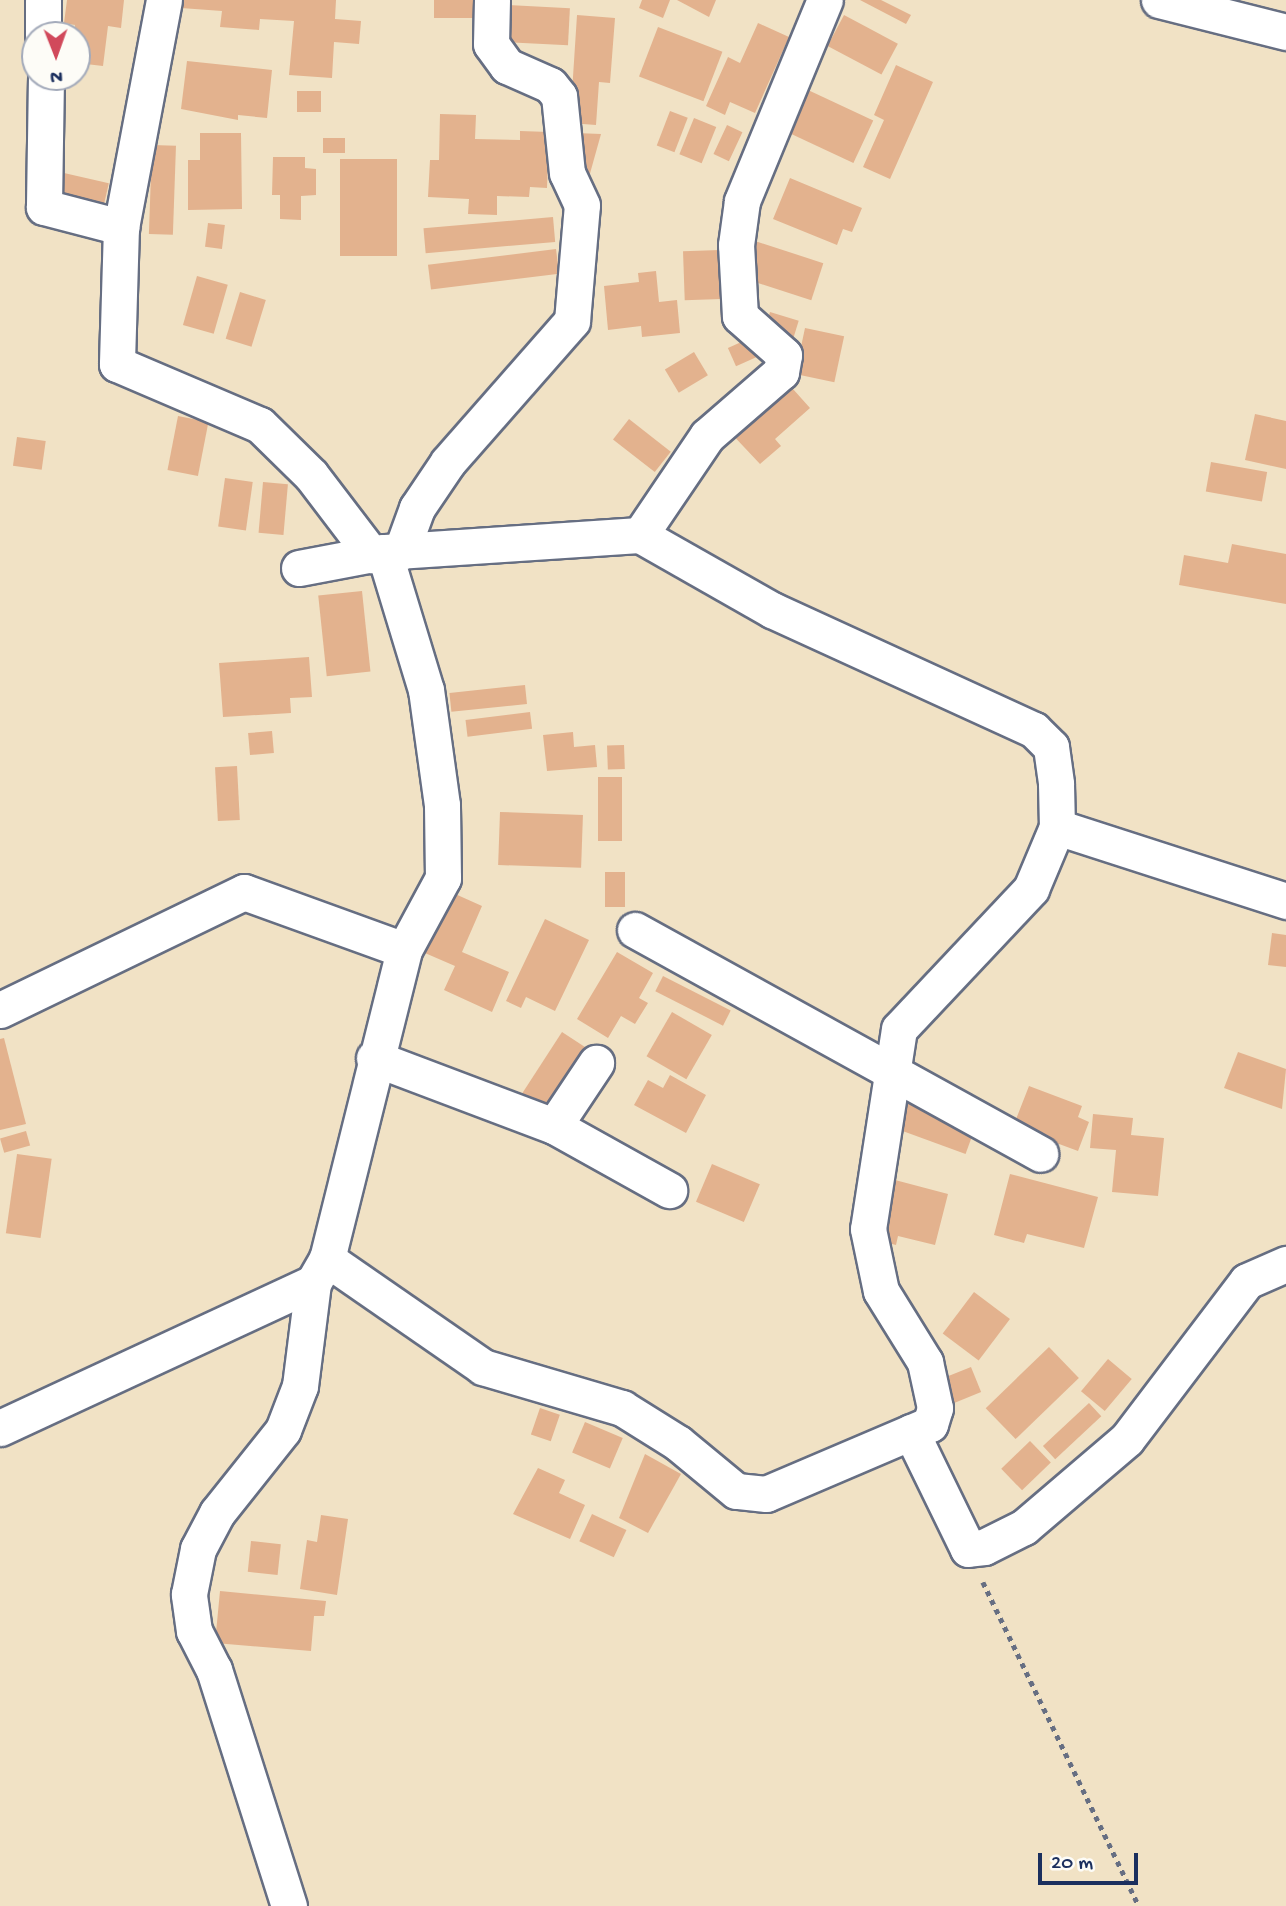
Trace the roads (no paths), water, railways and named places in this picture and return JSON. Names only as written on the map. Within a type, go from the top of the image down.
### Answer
[{"type":"street","points":[[43,0],[43,21]]},
{"type":"street","points":[[164,0],[121,227],[117,364],[260,425],[386,553],[426,690],[445,843],[443,878],[404,950],[374,1058],[320,1271],[300,1386],[283,1430],[217,1513],[198,1549],[189,1594],[194,1631],[214,1670],[289,1906]]},
{"type":"street","points":[[386,553],[448,462],[572,321],[582,205],[567,173],[559,96],[550,85],[507,66],[491,44],[492,0]]},
{"type":"street","points":[[640,535],[707,436],[781,372],[784,355],[740,316],[737,234],[742,201],[825,0]]},
{"type":"street","points":[[1159,0],[1286,32]]},
{"type":"street","points":[[46,91],[44,207],[121,227]]},
{"type":"street","points":[[299,568],[386,553],[640,535],[772,610],[1034,730],[1051,747],[1057,827],[1031,889],[899,1029],[868,1229],[881,1291],[925,1362],[936,1408],[930,1424],[766,1494],[736,1491],[678,1443],[622,1408],[483,1367],[320,1271]]},
{"type":"street","points":[[1057,827],[1286,901]]},
{"type":"street","points":[[0,1010],[244,892],[404,950]]},
{"type":"street","points":[[635,930],[893,1070],[1040,1154]]},
{"type":"street","points":[[374,1058],[554,1126],[669,1190]]},
{"type":"street","points":[[554,1126],[596,1063]]},
{"type":"street","points":[[911,1432],[968,1549],[1024,1527],[1118,1448],[1247,1281],[1286,1264]]},
{"type":"street","points":[[0,1428],[320,1271]]}]
